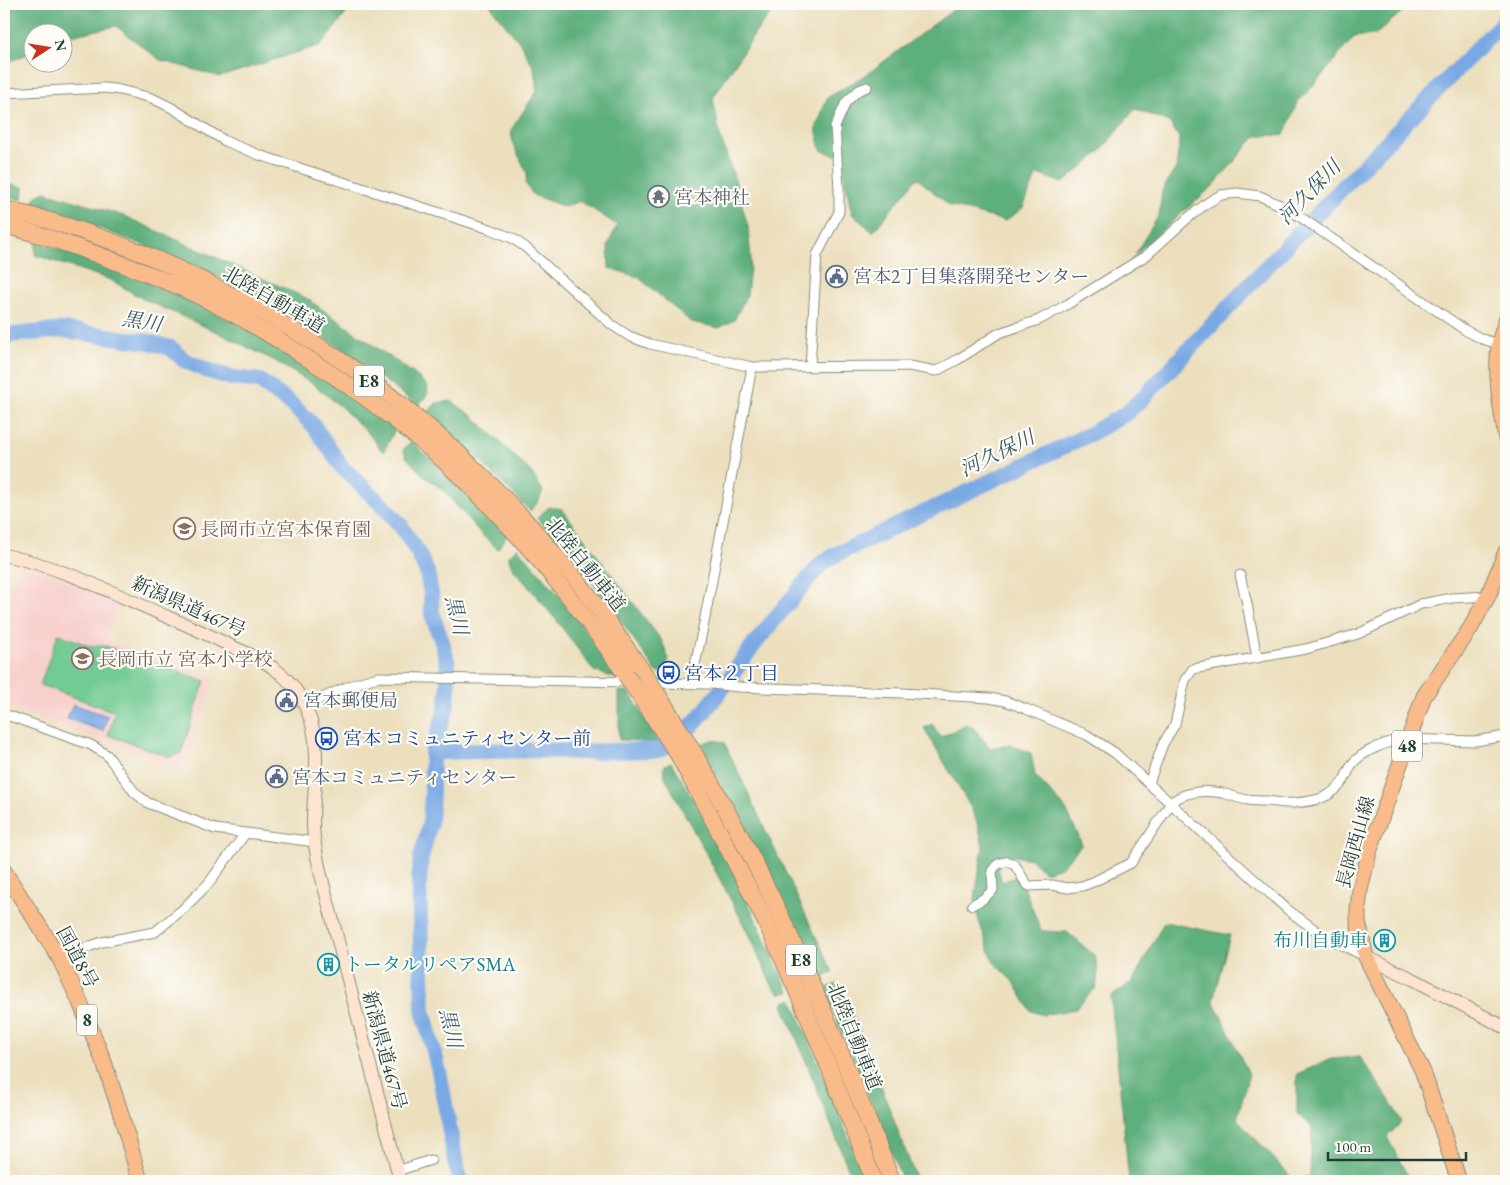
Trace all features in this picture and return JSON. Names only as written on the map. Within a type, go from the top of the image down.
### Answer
[{"type":"highway","name":"北陸自動車道","points":[[4,209],[107,240],[160,262],[241,300],[289,328],[379,388],[445,442],[483,476],[575,578],[646,676],[685,751],[780,954],[821,1047],[874,1181]]},
{"type":"highway","name":"北陸自動車道","points":[[4,225],[61,241],[116,261],[183,289],[220,307],[286,344],[355,390],[437,455],[500,517],[558,582],[600,636],[626,674],[685,751],[738,832],[784,923],[826,1018],[892,1181]]},
{"type":"main road","points":[[1506,320],[1499,344],[1506,438]]},
{"type":"main road","name":"長岡西山線","points":[[1459,1181],[1423,1072],[1366,957],[1358,922],[1360,890],[1369,852],[1424,696],[1470,629],[1488,596],[1506,552]]},
{"type":"main road","name":"新潟県道467号","points":[[4,555],[57,569],[260,659],[272,666],[290,683],[302,700],[310,720],[316,746],[316,793],[313,823],[321,875],[398,1176]]},
{"type":"main road","name":"国道8号","points":[[4,871],[59,957],[80,1002],[105,1065],[140,1181]]},
{"type":"main road","points":[[1366,957],[1413,979],[1506,1028]]},
{"type":"street","points":[[810,366],[817,255],[839,212],[835,127],[846,102],[859,90],[867,87]]},
{"type":"street","points":[[4,93],[105,88],[152,98],[235,146],[490,229],[512,238],[612,325],[629,336],[650,344],[752,368],[909,366],[936,371],[957,360],[991,337],[1040,320],[1068,304],[1146,255],[1207,203],[1221,195],[1237,193],[1260,196],[1278,204],[1320,230],[1465,330],[1482,339],[1499,344]]},
{"type":"street","points":[[691,683],[752,368]]},
{"type":"street","points":[[1240,575],[1257,658]]},
{"type":"street","points":[[1149,783],[1163,744],[1174,724],[1185,680],[1193,669],[1306,649],[1358,634],[1421,604],[1452,598],[1488,596]]},
{"type":"street","points":[[305,706],[347,686],[379,677],[718,684],[966,696],[1005,702],[1026,709],[1104,745],[1149,783],[1288,910],[1322,935],[1366,957]]},
{"type":"street","points":[[4,714],[91,745],[107,755],[135,793],[148,803],[215,829],[315,842]]},
{"type":"street","points":[[972,905],[983,899],[993,890],[992,870],[996,864],[1008,862],[1017,867],[1023,882],[1029,886],[1052,885],[1068,888],[1093,882],[1131,863],[1171,803],[1181,796],[1199,792],[1221,793],[1247,800],[1293,803],[1327,797],[1341,784],[1354,762],[1364,754],[1388,742],[1400,739],[1475,741],[1506,736]]},
{"type":"street","points":[[59,957],[102,942],[155,932],[183,909],[208,884],[245,834]]},
{"type":"street","points":[[398,1176],[431,1160]]},
{"type":"shaded area","name":"長岡市立 宮本小学校","points":[[20,564],[48,571],[119,601],[106,640],[215,678],[183,768],[4,705],[4,612]]},
{"type":"green space","points":[[4,4],[348,4],[349,10],[321,45],[220,77],[160,60],[116,26],[72,36],[72,22],[22,22],[22,56],[4,64]]},
{"type":"green space","points":[[489,4],[779,4],[758,29],[713,98],[720,136],[748,227],[751,259],[747,295],[734,320],[719,328],[691,322],[638,277],[609,268],[608,245],[617,225],[580,201],[565,207],[533,195],[526,184],[527,173],[513,144],[511,130],[537,91],[534,68],[520,43]]},
{"type":"green space","points":[[961,4],[1411,4],[1375,35],[1354,37],[1298,102],[1284,135],[1256,136],[1213,186],[1135,254],[1159,215],[1162,191],[1176,168],[1180,139],[1169,122],[1135,109],[1100,152],[1063,183],[1037,174],[1023,208],[1005,221],[950,206],[917,178],[873,232],[852,214],[840,157],[821,150],[816,129],[827,98],[870,72]]},
{"type":"green space","points":[[4,183],[23,187],[22,200],[4,196]]},
{"type":"green space","points":[[45,192],[124,216],[306,298],[417,376],[428,387],[427,395],[418,406],[306,325],[230,282],[155,250],[32,205],[36,196]]},
{"type":"green space","points":[[36,243],[81,255],[138,278],[230,320],[355,397],[395,429],[389,442],[383,452],[368,433],[341,407],[313,384],[273,360],[141,298],[111,280],[35,255]]},
{"type":"green space","points":[[451,401],[474,417],[531,472],[543,491],[538,502],[530,511],[465,446],[427,413],[436,403]]},
{"type":"green space","points":[[411,441],[508,534],[498,549],[484,537],[442,489],[424,476],[407,458],[403,450]]},
{"type":"green space","points":[[549,507],[562,509],[662,641],[669,660],[659,673],[607,601],[537,518]]},
{"type":"green space","points":[[518,548],[557,593],[601,652],[618,679],[594,671],[557,621],[512,567],[508,556]]},
{"type":"green space","points":[[58,634],[90,646],[106,646],[205,681],[181,753],[170,757],[108,735],[115,712],[40,685]]},
{"type":"green space","points":[[619,691],[629,692],[660,742],[619,740]]},
{"type":"green space","points":[[932,724],[941,737],[966,724],[972,726],[990,748],[1011,745],[1031,753],[1035,775],[1065,808],[1082,845],[1061,867],[1045,872],[1031,859],[1007,855],[998,868],[1002,882],[1018,876],[1041,931],[1067,932],[1095,956],[1098,972],[1096,988],[1075,1009],[1043,1015],[1031,1011],[1015,984],[993,961],[978,918],[975,898],[983,846],[978,825],[971,808],[924,728]]},
{"type":"green space","points":[[712,740],[724,742],[833,973],[819,979],[701,744]]},
{"type":"green space","points":[[671,762],[737,878],[789,992],[780,994],[773,987],[741,919],[666,779],[663,770],[665,765]]},
{"type":"green space","points":[[1164,922],[1230,935],[1213,1000],[1249,1074],[1237,1119],[1293,1179],[1310,1176],[1312,1127],[1297,1114],[1297,1074],[1331,1059],[1360,1057],[1402,1122],[1387,1137],[1412,1181],[1129,1181],[1111,997],[1133,981]]},
{"type":"green space","points":[[836,984],[840,987],[862,1036],[917,1181],[903,1181],[824,989]]},
{"type":"green space","points":[[792,999],[866,1181],[853,1181],[783,1005]]},
{"type":"water","points":[[73,704],[108,716],[103,731],[67,719]]},
{"type":"waterway","name":"河久保川","points":[[432,752],[658,750],[672,742],[686,731],[710,704],[753,646],[821,564],[833,556],[1092,433],[1125,414],[1141,400],[1291,241],[1506,19]]},
{"type":"waterway","name":"黒川","points":[[4,338],[11,335],[63,330],[149,342],[171,348],[184,360],[206,370],[232,378],[260,381],[291,404],[314,426],[342,467],[401,526],[418,553],[427,572],[432,614],[448,665],[446,709],[432,752],[430,823],[421,858],[419,882],[423,1010],[439,1071],[456,1165],[461,1181]]},
{"type":"place","name":"宮本神社","points":[[658,197]]},
{"type":"place","name":"宮本2丁目集落開発センター","points":[[837,276]]},
{"type":"place","name":"長岡市立宮本保育園","points":[[184,529]]},
{"type":"place","name":"長岡市立 宮本小学校","points":[[82,659]]},
{"type":"place","name":"宮本２丁目","points":[[668,673]]},
{"type":"place","name":"宮本郵便局","points":[[287,700]]},
{"type":"place","name":"宮本 コミュニティセンター前","points":[[327,738]]},
{"type":"place","name":"宮本コミュニティセンター","points":[[276,777]]},
{"type":"place","name":"布川自動車","points":[[1384,940]]},
{"type":"place","name":"トータルリペアSMA","points":[[328,964]]}]
